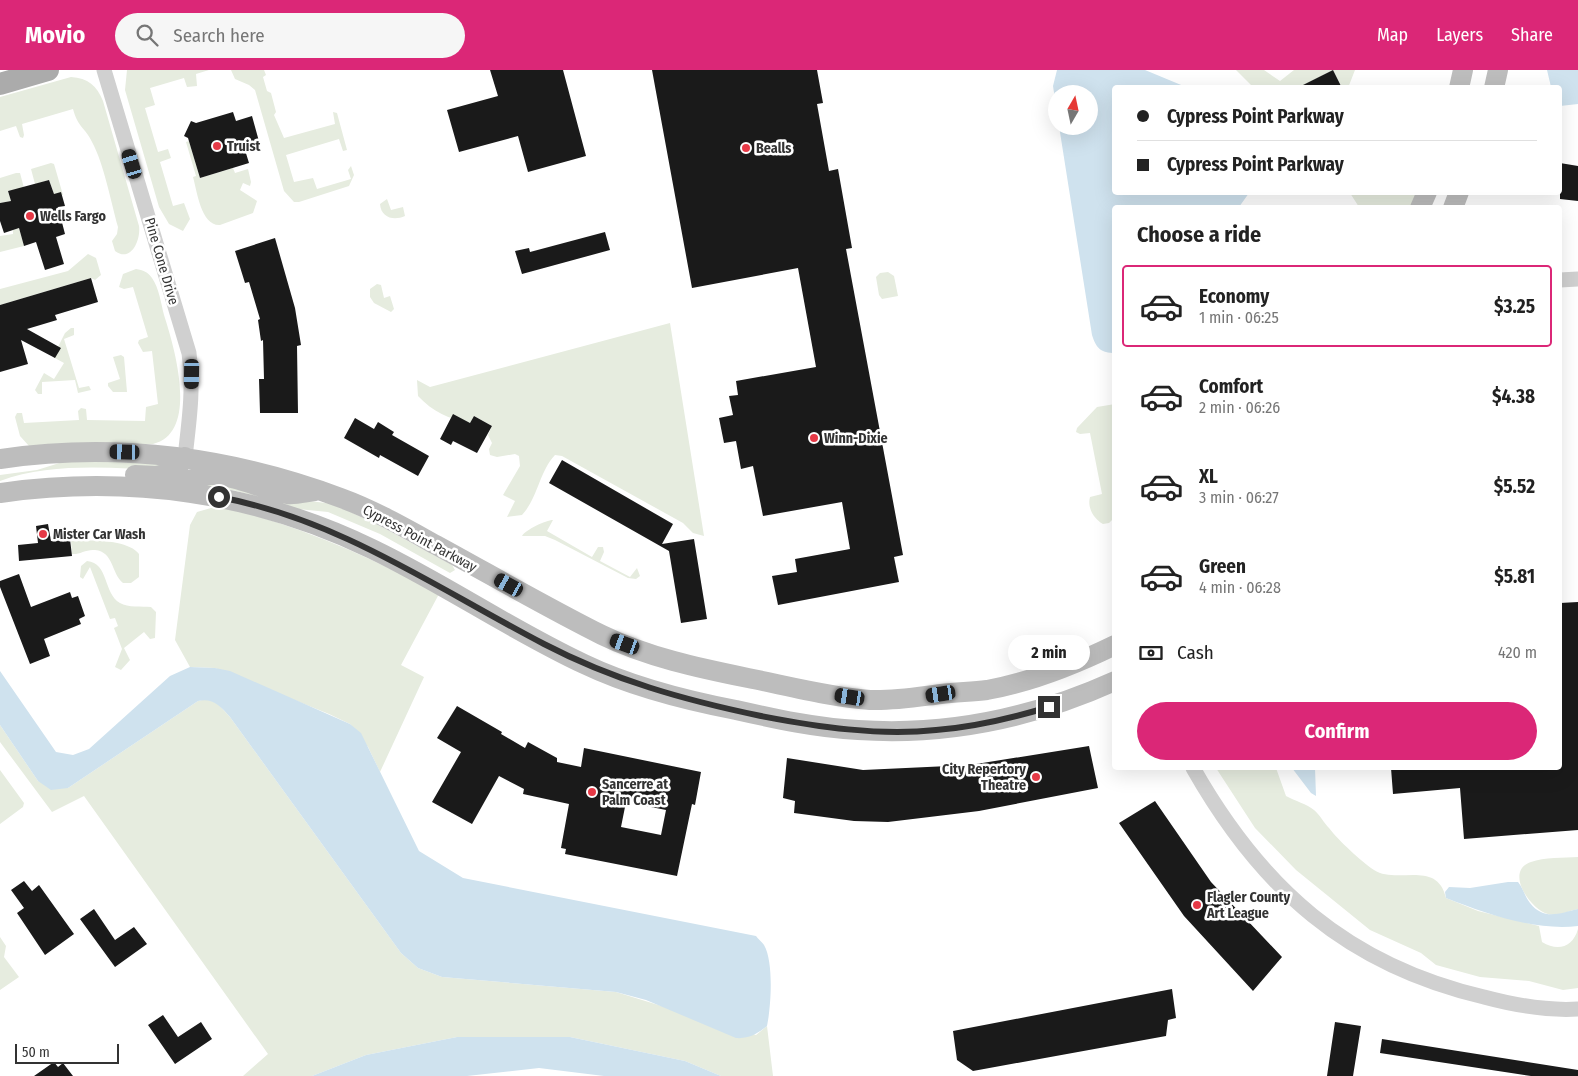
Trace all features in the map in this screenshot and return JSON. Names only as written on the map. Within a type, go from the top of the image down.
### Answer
[{"type":"main road","points":[[0,84],[48,70]]},
{"type":"street","name":"Pine Cone Drive","points":[[104,70],[189,354],[192,374],[192,400],[185,457]]},
{"type":"street","points":[[1460,85],[1463,70]]},
{"type":"street","points":[[1495,85],[1498,70]]},
{"type":"street","points":[[1562,280],[1578,279]]},
{"type":"street","name":"Cypress Point Parkway","points":[[0,459],[96,452],[185,457],[228,464],[286,478],[386,518],[606,637],[662,657],[699,667],[814,691],[868,700],[902,700],[986,690],[1073,665],[1112,646]]},
{"type":"street","points":[[0,488],[22,478],[97,474],[156,476],[174,472],[185,457]]},
{"type":"street","points":[[178,490],[187,480],[204,474],[236,479],[289,494],[322,491]]},
{"type":"street","points":[[0,493],[95,485],[178,490],[254,505],[332,530],[388,557],[537,640],[601,672],[674,696],[761,716],[858,730],[936,730],[1025,714],[1069,700],[1112,682]]},
{"type":"street","points":[[1194,770],[1231,828],[1252,855],[1286,893],[1325,927],[1386,962],[1440,985],[1507,1003],[1578,1009]]},
{"type":"shaded area","points":[[127,70],[209,70],[196,74],[197,86],[187,87],[184,78],[150,88],[155,105],[145,108],[158,152],[168,149],[171,158],[160,162],[173,206],[184,203],[190,219],[183,231],[169,224],[159,207],[125,90]]},
{"type":"shaded area","points":[[231,70],[264,70],[266,75],[263,77],[267,91],[271,93],[276,112],[274,115],[284,138],[335,124],[333,112],[337,113],[347,150],[343,151],[339,139],[286,155],[294,182],[313,178],[317,189],[351,179],[348,170],[351,166],[354,175],[349,186],[294,202],[284,191],[255,90],[235,79]]},
{"type":"shaded area","points":[[1236,70],[1264,70],[1280,81],[1294,70],[1333,70],[1304,85],[1251,85]]},
{"type":"shaded area","points":[[1333,70],[1355,70],[1349,85],[1341,85]]},
{"type":"shaded area","points":[[71,77],[87,81],[95,87],[103,101],[139,226],[137,243],[126,254],[115,251],[112,241],[117,234],[118,227],[104,172],[92,142],[79,124],[73,109],[22,124],[23,138],[20,137],[16,126],[0,131],[0,97]]},
{"type":"shaded area","points":[[189,141],[200,178],[233,168],[235,173],[248,169],[250,186],[243,183],[240,190],[257,201],[253,213],[220,225],[208,220],[196,191],[193,177],[196,176],[186,142]]},
{"type":"shaded area","points":[[51,163],[54,164],[63,195],[54,194],[49,180],[35,184],[31,169]]},
{"type":"shaded area","points":[[20,173],[24,188],[8,191],[11,201],[0,203],[0,178]]},
{"type":"shaded area","points":[[1351,195],[1416,195],[1411,205],[1358,205]]},
{"type":"shaded area","points":[[387,199],[391,210],[403,207],[405,216],[393,218],[385,215],[380,204]]},
{"type":"shaded area","points":[[19,228],[24,246],[0,252],[0,236],[13,234],[13,230]]},
{"type":"shaded area","points":[[88,254],[96,258],[101,275],[95,280],[91,278],[0,305],[0,289],[68,271]]},
{"type":"shaded area","points":[[136,269],[150,276],[160,296],[173,347],[180,387],[180,407],[176,424],[167,437],[153,444],[29,446],[20,436],[15,417],[17,413],[22,413],[24,423],[79,420],[78,411],[81,408],[86,409],[87,420],[145,421],[146,407],[158,404],[152,351],[143,352],[138,343],[139,340],[148,337],[133,287],[124,289],[119,287],[123,274]]},
{"type":"shaded area","points":[[888,272],[894,276],[898,296],[882,299],[879,295],[876,277],[880,273]]},
{"type":"shaded area","points":[[377,284],[381,285],[384,298],[390,296],[394,309],[391,312],[374,303],[370,297],[370,289]]},
{"type":"shaded area","points":[[670,323],[704,536],[693,533],[683,523],[562,456],[555,455],[545,469],[532,501],[522,515],[507,517],[515,501],[503,495],[520,466],[519,456],[515,454],[497,457],[490,455],[489,449],[492,443],[488,435],[492,426],[474,416],[470,423],[448,417],[436,411],[418,396],[417,380],[430,387]]},
{"type":"shaded area","points":[[74,328],[74,335],[64,339],[79,388],[89,386],[91,390],[78,393],[75,380],[42,382],[42,394],[38,394],[35,390],[44,373],[54,379],[64,363],[53,357],[65,333]]},
{"type":"shaded area","points":[[121,355],[124,357],[127,392],[113,392],[108,383],[120,379],[113,357]]},
{"type":"shaded area","points":[[1112,404],[1112,520],[1109,523],[1103,524],[1094,516],[1090,509],[1090,497],[1102,494],[1090,433],[1080,434],[1076,432],[1077,428],[1097,407]]},
{"type":"shaded area","points":[[69,460],[165,464],[164,470],[60,469],[20,475],[0,481],[0,475],[37,470]]},
{"type":"shaded area","points":[[202,480],[293,499],[334,504],[384,528],[452,565],[455,570],[450,573],[380,534],[328,512],[298,509],[237,491],[202,485]]},
{"type":"shaded area","points":[[218,506],[276,522],[332,542],[439,594],[401,665],[424,677],[380,772],[368,747],[350,724],[215,668],[190,667],[175,640],[190,525],[197,512]]},
{"type":"shaded area","points":[[553,520],[547,531],[592,557],[598,547],[603,547],[604,552],[600,561],[630,577],[637,568],[640,576],[636,579],[628,578],[545,536],[522,536],[536,526]]},
{"type":"shaded area","points":[[71,541],[107,541],[134,549],[139,554],[139,577],[131,583],[123,583],[106,555],[95,550],[72,554]]},
{"type":"shaded area","points":[[87,561],[99,567],[111,592],[120,603],[123,605],[151,607],[156,612],[155,638],[150,639],[144,632],[124,648],[130,660],[121,670],[115,667],[122,649],[114,628],[118,626],[115,618],[110,619],[90,567],[83,579],[80,577],[81,566]]},
{"type":"shaded area","points":[[206,699],[217,703],[230,717],[401,953],[418,968],[442,977],[616,992],[756,1035],[767,1026],[773,1076],[721,1076],[685,1061],[570,1037],[457,1037],[366,1055],[312,1076],[243,1076],[268,1054],[84,796],[52,812],[0,742],[0,725],[38,781],[68,788],[198,701]]},
{"type":"shaded area","points":[[0,770],[24,803],[23,807],[0,824]]},
{"type":"shaded area","points":[[1217,770],[1277,770],[1286,796],[1314,810],[1344,845],[1374,870],[1383,874],[1415,875],[1434,879],[1441,886],[1446,898],[1478,911],[1539,926],[1542,942],[1554,947],[1569,944],[1578,929],[1578,988],[1563,990],[1529,981],[1480,977],[1436,965],[1421,953],[1370,930],[1296,870],[1255,828]]},
{"type":"shaded area","points":[[1578,857],[1578,909],[1556,915],[1541,911],[1523,890],[1520,873],[1523,867],[1531,862],[1542,859]]},
{"type":"shaded area","points":[[0,937],[6,946],[4,957],[19,977],[0,990]]},
{"type":"water","points":[[1057,70],[1145,70],[1181,85],[1112,85],[1112,195],[1248,195],[1240,205],[1112,205],[1112,353],[1100,349],[1092,335],[1060,135],[1098,135],[1098,85],[1053,85]]},
{"type":"water","points":[[1547,70],[1578,70],[1578,104],[1562,106],[1562,85],[1551,85]]},
{"type":"water","points":[[190,667],[230,671],[350,724],[361,733],[419,851],[463,878],[756,936],[764,945],[769,962],[770,1008],[767,1026],[753,1035],[745,1038],[736,1038],[646,1000],[616,992],[442,977],[418,968],[401,953],[230,717],[212,702],[198,701],[68,788],[51,790],[38,781],[0,725],[0,671],[56,752],[73,755],[89,749],[170,676]]},
{"type":"water","points":[[1294,770],[1315,770],[1316,796],[1311,793]]},
{"type":"water","points":[[1518,882],[1530,903],[1541,912],[1559,914],[1578,909],[1578,926],[1561,927],[1528,924],[1478,910],[1446,898],[1445,892],[1449,887],[1470,888]]},
{"type":"water","points":[[457,1037],[570,1037],[685,1061],[721,1076],[604,1076],[539,1068],[467,1076],[312,1076],[366,1055]]},
{"type":"building","points":[[490,70],[563,70],[586,156],[528,172],[518,136],[459,152],[447,110],[498,96]]},
{"type":"building","points":[[652,70],[817,70],[823,103],[817,104],[829,171],[838,169],[852,248],[846,249],[903,555],[894,557],[899,582],[778,605],[772,576],[797,572],[795,559],[850,549],[842,502],[763,516],[753,466],[741,469],[736,441],[724,443],[719,418],[733,415],[729,396],[738,395],[736,381],[816,367],[798,268],[692,288]]},
{"type":"building","points":[[1333,70],[1340,85],[1303,85]]},
{"type":"building","name":"Truist","points":[[233,112],[236,121],[252,116],[260,145],[245,150],[249,163],[200,178],[188,138],[184,136],[191,121],[196,123]]},
{"type":"building","points":[[1562,163],[1578,166],[1578,201],[1560,199],[1560,195],[1562,195]]},
{"type":"building","name":"Wells Fargo","points":[[49,180],[54,194],[61,192],[65,206],[58,207],[65,234],[56,237],[64,264],[45,270],[36,242],[24,246],[19,228],[4,233],[0,221],[0,203],[11,201],[8,191]]},
{"type":"building","points":[[605,232],[610,250],[522,274],[515,251],[529,248],[530,252]]},
{"type":"building","points":[[275,238],[295,308],[301,345],[297,346],[298,413],[260,413],[259,379],[264,379],[263,340],[261,341],[258,320],[260,319],[249,282],[245,283],[235,251]]},
{"type":"building","points":[[91,278],[98,302],[55,315],[57,320],[27,329],[61,348],[55,358],[21,340],[28,364],[0,372],[0,305]]},
{"type":"building","points":[[453,414],[470,423],[474,416],[492,426],[477,453],[453,441],[451,445],[440,439]]},
{"type":"building","points":[[355,418],[374,429],[378,422],[394,432],[392,435],[429,456],[418,476],[380,455],[379,458],[344,438]]},
{"type":"building","points":[[562,460],[673,524],[662,544],[694,539],[707,619],[681,623],[669,551],[549,483]]},
{"type":"building","points":[[48,524],[51,541],[70,539],[72,556],[19,561],[18,545],[38,543],[36,526]]},
{"type":"building","points":[[19,574],[31,607],[70,592],[72,598],[78,596],[85,616],[79,619],[81,624],[44,639],[50,656],[30,664],[0,587],[0,581]]},
{"type":"building","points":[[1578,602],[1578,830],[1464,839],[1460,788],[1393,794],[1391,770],[1562,770],[1562,603]]},
{"type":"building","name":"Sancerre at Palm Coast","points":[[457,706],[502,732],[501,734],[525,748],[528,742],[557,758],[557,762],[581,767],[584,748],[701,772],[695,805],[692,804],[677,876],[565,854],[566,849],[561,848],[569,804],[523,794],[524,789],[499,776],[472,824],[432,802],[461,752],[437,738]],"holes":[[[626,802],[666,810],[661,835],[621,827]]]},
{"type":"building","points":[[1089,746],[1098,788],[979,811],[888,822],[854,821],[794,813],[795,801],[783,798],[787,758],[863,770],[970,765]]},
{"type":"building","points":[[1155,801],[1211,882],[1282,957],[1253,991],[1184,916],[1119,823]]},
{"type":"building","points":[[24,881],[32,891],[39,885],[74,934],[45,955],[17,913],[24,908],[11,890]]},
{"type":"building","points":[[94,909],[115,940],[134,927],[147,944],[115,967],[80,919]]},
{"type":"building","points":[[1172,989],[1176,1018],[1168,1020],[1166,1036],[973,1071],[957,1060],[953,1031]]},
{"type":"building","points":[[163,1015],[178,1037],[201,1022],[212,1039],[175,1064],[148,1025]]},
{"type":"building","points":[[1335,1022],[1361,1026],[1353,1076],[1327,1076]]},
{"type":"building","points":[[1382,1039],[1578,1070],[1578,1076],[1531,1076],[1380,1053]]},
{"type":"building","points":[[54,1062],[58,1067],[63,1063],[73,1076],[34,1076]]},
{"type":"place","name":"Truist","points":[[217,146]]},
{"type":"place","name":"Bealls","points":[[746,148]]},
{"type":"place","name":"Wells Fargo","points":[[30,216]]},
{"type":"place","name":"Winn-Dixie","points":[[814,438]]},
{"type":"place","name":"Mister Car Wash","points":[[43,534]]},
{"type":"place","name":"City Repertory Theatre","points":[[1036,777]]},
{"type":"place","name":"Sancerre at Palm Coast","points":[[592,792]]},
{"type":"place","name":"Flagler County Art League","points":[[1197,905]]},
{"type":"route","points":[[219,497],[278,512],[332,530],[410,568],[521,632],[584,664],[643,687],[713,706],[792,722],[890,732],[936,730],[979,724],[1002,720],[1049,707]]}]
